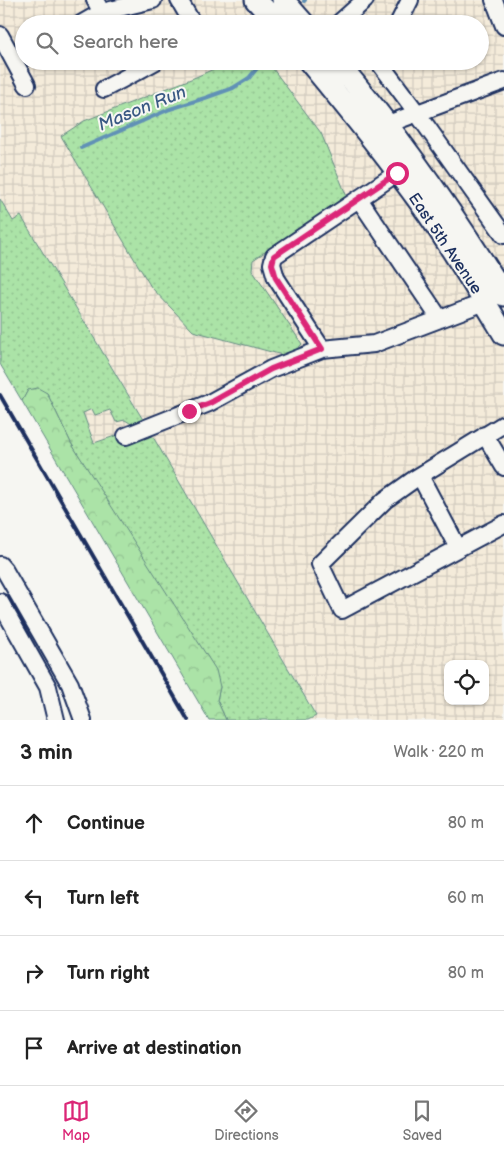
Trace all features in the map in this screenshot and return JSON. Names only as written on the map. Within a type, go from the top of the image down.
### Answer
[{"type":"main road","points":[[256,0],[270,15]]},
{"type":"main road","points":[[283,0],[296,15]]},
{"type":"main road","name":"East 5th Avenue","points":[[316,70],[367,132],[494,298]]},
{"type":"main road","name":"East 5th Avenue","points":[[343,70],[387,124],[462,230],[494,298],[504,334]]},
{"type":"street","points":[[101,12],[154,0]]},
{"type":"street","points":[[178,0],[187,15]]},
{"type":"street","points":[[348,15],[366,0]]},
{"type":"street","points":[[402,15],[410,0]]},
{"type":"street","points":[[494,0],[504,26]]},
{"type":"street","points":[[0,35],[15,61]]},
{"type":"street","points":[[20,70],[28,84]]},
{"type":"street","points":[[104,89],[129,70]]},
{"type":"street","points":[[385,70],[504,235]]},
{"type":"street","points":[[367,132],[504,81]]},
{"type":"street","points":[[322,349],[276,278],[272,264],[274,256],[397,173]]},
{"type":"street","points":[[359,199],[440,319]]},
{"type":"street","points":[[126,436],[210,403],[271,369],[322,349],[374,344],[494,298]]},
{"type":"street","points":[[504,424],[385,500],[320,564],[342,610],[504,524]]},
{"type":"street","points":[[485,435],[504,467]]},
{"type":"street","points":[[420,476],[458,548]]},
{"type":"street","points":[[0,565],[70,684],[83,720]]},
{"type":"street","points":[[0,602],[48,687],[56,720]]},
{"type":"shaded area","points":[[0,0],[504,0],[504,720],[308,720],[316,715],[149,430],[121,434],[94,443],[83,413],[92,409],[96,415],[110,410],[125,420],[145,422],[21,216],[13,221],[0,199]]},
{"type":"green space","points":[[211,70],[274,70],[321,133],[347,197],[253,260],[252,270],[302,344],[290,357],[193,331],[151,287],[61,136],[84,121]]},
{"type":"green space","points":[[0,199],[13,221],[21,216],[145,423],[133,425],[125,420],[116,422],[110,410],[95,415],[92,409],[83,413],[94,443],[121,434],[149,430],[316,716],[308,720],[226,720],[217,700],[220,687],[71,443],[47,393],[28,390],[22,401],[0,364]]},
{"type":"green space","points":[[38,388],[47,393],[71,443],[216,670],[220,687],[217,700],[226,720],[209,720],[22,401],[28,390]]},
{"type":"waterway","name":"Mason Run","points":[[81,148],[170,109],[233,88],[249,78],[256,70]]},
{"type":"railway","points":[[0,395],[188,720]]},
{"type":"route","points":[[189,411],[210,403],[271,369],[322,349],[276,278],[272,264],[274,256],[397,173]]}]
